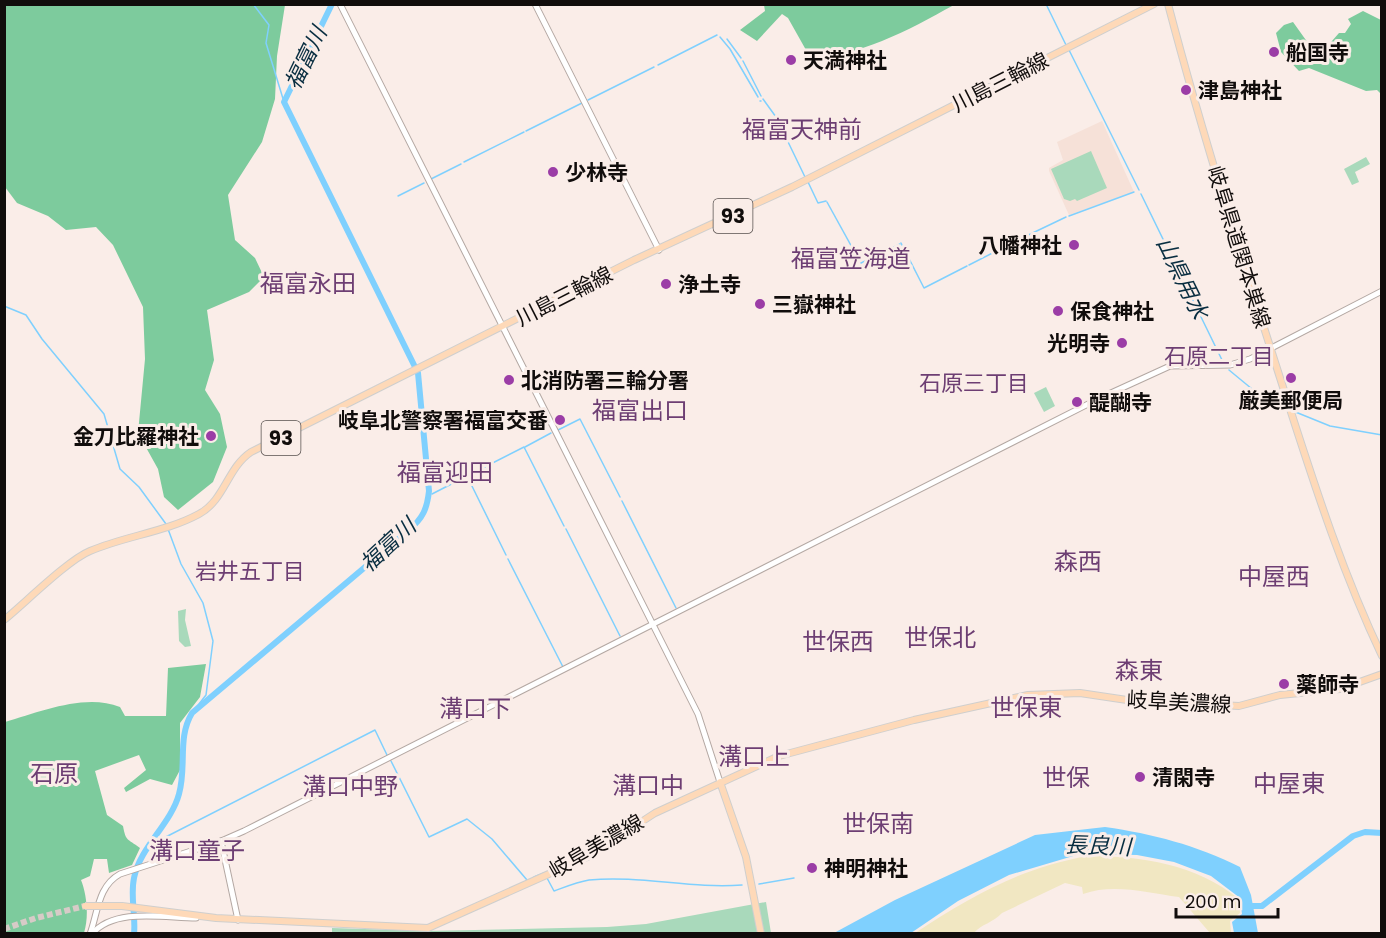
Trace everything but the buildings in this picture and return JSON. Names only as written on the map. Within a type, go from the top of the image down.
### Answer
[{"type":"main road","name":"川島三輪線","points":[[4,620],[82,555],[199,514],[213,504],[232,470],[243,458],[502,327],[792,187],[1154,4]]},
{"type":"main road","name":"岐阜県道関本巣線","points":[[1168,4],[1198,117],[1270,349],[1334,544],[1382,656]]},
{"type":"main road","name":"岐阜美濃線","points":[[85,906],[144,908],[238,920],[420,929],[437,926],[589,856],[655,813],[779,756],[914,720],[1028,695],[1080,693],[1127,700],[1239,706],[1280,695],[1340,689],[1382,674]]},
{"type":"main road","points":[[720,782],[746,857],[761,933]]},
{"type":"street","points":[[340,4],[698,714],[720,782]]},
{"type":"street","points":[[535,4],[659,250]]},
{"type":"street","points":[[93,932],[107,883],[131,870],[221,841],[1166,367],[1230,365],[1270,349],[1382,291]]},
{"type":"street","points":[[221,841],[238,920]]},
{"type":"street","points":[[93,932],[108,921],[122,919],[216,918]]},
{"type":"shaded area","points":[[1102,121],[1134,192],[1069,215],[1049,171],[1049,168],[1063,160],[1057,142]]},
{"type":"green space","points":[[5,4],[285,5],[277,56],[275,99],[262,142],[228,195],[235,240],[255,258],[264,277],[249,292],[207,310],[214,360],[205,390],[220,414],[227,447],[213,482],[178,510],[164,497],[158,469],[138,433],[145,359],[143,307],[113,245],[96,227],[66,230],[48,216],[17,203],[5,187]]},
{"type":"green space","points":[[764,4],[954,5],[891,37],[815,66],[788,18],[782,14],[757,41],[740,30],[765,11]]},
{"type":"green space","points":[[1363,11],[1381,20],[1381,94],[1377,90],[1366,91],[1309,68],[1299,71],[1281,52],[1276,33],[1284,25],[1293,22],[1318,57],[1339,33],[1345,33],[1351,24],[1348,19]]},
{"type":"green space","points":[[1091,151],[1107,188],[1077,201],[1064,199],[1051,169]]},
{"type":"green space","points":[[1366,157],[1370,164],[1355,172],[1359,182],[1352,185],[1344,169]]},
{"type":"green space","points":[[1046,387],[1055,406],[1044,412],[1034,393]]},
{"type":"green space","points":[[186,609],[185,620],[191,646],[185,647],[179,641],[178,611]]},
{"type":"green space","points":[[206,664],[200,697],[180,723],[180,770],[172,785],[150,779],[126,792],[124,788],[146,770],[139,755],[95,771],[107,815],[123,826],[126,837],[140,848],[132,865],[109,873],[107,859],[94,859],[90,876],[81,880],[87,906],[84,933],[5,934],[5,722],[48,709],[92,702],[120,707],[125,716],[166,716],[168,668]]},
{"type":"green space","points":[[766,902],[771,933],[332,934],[332,928],[427,931],[607,927],[646,924]]},
{"type":"sand","points":[[1088,856],[1129,858],[1168,864],[1222,887],[1239,899],[1240,913],[1230,921],[1231,933],[1210,933],[1179,897],[1119,889],[1083,894],[1082,887],[1065,883],[1002,913],[974,933],[915,933],[997,885],[1040,868]]},
{"type":"water","name":"長良川","points":[[1105,827],[1174,841],[1207,852],[1240,867],[1251,895],[1258,933],[1234,933],[1232,922],[1242,914],[1240,898],[1211,876],[1174,862],[1137,855],[1080,854],[1009,875],[958,901],[911,933],[834,933],[895,900],[1035,835]]},
{"type":"waterway","points":[[253,4],[269,25],[266,43],[284,102]]},
{"type":"waterway","name":"福富川","points":[[134,934],[134,878],[142,856],[175,805],[179,794],[183,742],[187,723],[192,713],[409,530],[424,513],[427,503],[429,491],[418,373],[284,102],[332,4]]},
{"type":"waterway","name":"山県用水","points":[[1046,4],[1066,45]]},
{"type":"waterway","name":"山県用水","points":[[658,65],[717,35]]},
{"type":"waterway","name":"山県用水","points":[[720,37],[730,49],[758,97]]},
{"type":"waterway","name":"山県用水","points":[[727,39],[741,58]]},
{"type":"waterway","name":"山県用水","points":[[1069,50],[1139,190]]},
{"type":"waterway","points":[[743,61],[761,96]]},
{"type":"waterway","name":"山県用水","points":[[588,100],[654,67]]},
{"type":"waterway","name":"山県用水","points":[[763,99],[776,117],[805,177]]},
{"type":"waterway","name":"山県用水","points":[[526,131],[582,103]]},
{"type":"waterway","name":"山県用水","points":[[464,162],[524,132]]},
{"type":"waterway","name":"山県用水","points":[[431,179],[461,164]]},
{"type":"waterway","name":"山県用水","points":[[808,182],[818,203],[826,201]]},
{"type":"waterway","name":"山県用水","points":[[398,196],[424,183]]},
{"type":"waterway","name":"山県用水","points":[[1069,216],[1134,192]]},
{"type":"waterway","name":"山県用水","points":[[1141,194],[1223,362]]},
{"type":"waterway","name":"山県用水","points":[[827,202],[859,260]]},
{"type":"waterway","name":"山県用水","points":[[1020,239],[1066,217]]},
{"type":"waterway","name":"山県用水","points":[[969,265],[1018,240]]},
{"type":"waterway","name":"山県用水","points":[[901,243],[924,288],[967,266]]},
{"type":"waterway","name":"山県用水","points":[[861,263],[900,244]]},
{"type":"waterway","points":[[4,306],[26,315],[42,339],[104,414],[120,469],[139,487],[166,524]]},
{"type":"waterway","name":"山県用水","points":[[1229,370],[1269,403],[1286,408]]},
{"type":"waterway","name":"山県用水","points":[[1293,411],[1330,426],[1382,435]]},
{"type":"waterway","points":[[558,430],[580,419],[620,497]]},
{"type":"waterway","points":[[525,447],[551,433]]},
{"type":"waterway","points":[[467,476],[524,447],[564,526]]},
{"type":"waterway","points":[[432,494],[467,476],[506,555]]},
{"type":"waterway","points":[[622,501],[676,608]]},
{"type":"waterway","points":[[168,529],[181,564],[203,603],[213,641],[206,695],[192,713]]},
{"type":"waterway","points":[[566,529],[620,636]]},
{"type":"waterway","points":[[508,559],[563,667]]},
{"type":"waterway","points":[[152,844],[375,730],[387,755]]},
{"type":"waterway","points":[[391,761],[429,837],[467,819],[492,839],[527,880]]},
{"type":"waterway","points":[[1250,906],[1262,906],[1353,836],[1365,832],[1382,833]]},
{"type":"waterway","points":[[534,877],[544,873]]},
{"type":"waterway","points":[[547,878],[554,891],[589,880],[608,879],[723,886],[742,885]]},
{"type":"waterway","points":[[759,884],[794,878]]},
{"type":"tunnel","points":[[4,929],[36,918],[85,906]]},
{"type":"place","name":"船国寺","points":[[1274,52]]},
{"type":"place","name":"天満神社","points":[[791,60]]},
{"type":"place","name":"津島神社","points":[[1186,90]]},
{"type":"place","name":"少林寺","points":[[553,172]]},
{"type":"place","name":"八幡神社","points":[[1074,245]]},
{"type":"place","name":"浄土寺","points":[[666,284]]},
{"type":"place","name":"三嶽神社","points":[[760,304]]},
{"type":"place","name":"保食神社","points":[[1058,311]]},
{"type":"place","name":"光明寺","points":[[1122,343]]},
{"type":"place","name":"厳美郵便局","points":[[1291,378]]},
{"type":"place","name":"北消防署三輪分署","points":[[509,380]]},
{"type":"place","name":"醍醐寺","points":[[1077,402]]},
{"type":"place","name":"岐阜北警察署福富交番","points":[[560,420]]},
{"type":"place","name":"金刀比羅神社","points":[[211,436]]},
{"type":"place","name":"薬師寺","points":[[1284,684]]},
{"type":"place","name":"清閑寺","points":[[1140,777]]},
{"type":"place","name":"神明神社","points":[[812,868]]},
{"type":"district","name":"福富天神前","points":[[802,129]]},
{"type":"district","name":"福富笠海道","points":[[851,258]]},
{"type":"district","name":"福富永田","points":[[308,283]]},
{"type":"district","name":"石原二丁目","points":[[1219,356]]},
{"type":"district","name":"石原三丁目","points":[[974,383]]},
{"type":"district","name":"福富出口","points":[[640,410]]},
{"type":"district","name":"福富迎田","points":[[445,472]]},
{"type":"district","name":"森西","points":[[1078,561]]},
{"type":"district","name":"岩井五丁目","points":[[250,571]]},
{"type":"district","name":"中屋西","points":[[1274,576]]},
{"type":"district","name":"世保北","points":[[940,637]]},
{"type":"district","name":"世保西","points":[[838,641]]},
{"type":"district","name":"森東","points":[[1139,670]]},
{"type":"district","name":"世保東","points":[[1026,707]]},
{"type":"district","name":"溝口下","points":[[475,708]]},
{"type":"district","name":"溝口上","points":[[754,756]]},
{"type":"district","name":"石原","points":[[54,773]]},
{"type":"district","name":"世保","points":[[1066,777]]},
{"type":"district","name":"中屋東","points":[[1289,783]]},
{"type":"district","name":"溝口中","points":[[648,785]]},
{"type":"district","name":"溝口中野","points":[[350,786]]},
{"type":"district","name":"世保南","points":[[878,823]]},
{"type":"district","name":"溝口童子","points":[[197,850]]}]
